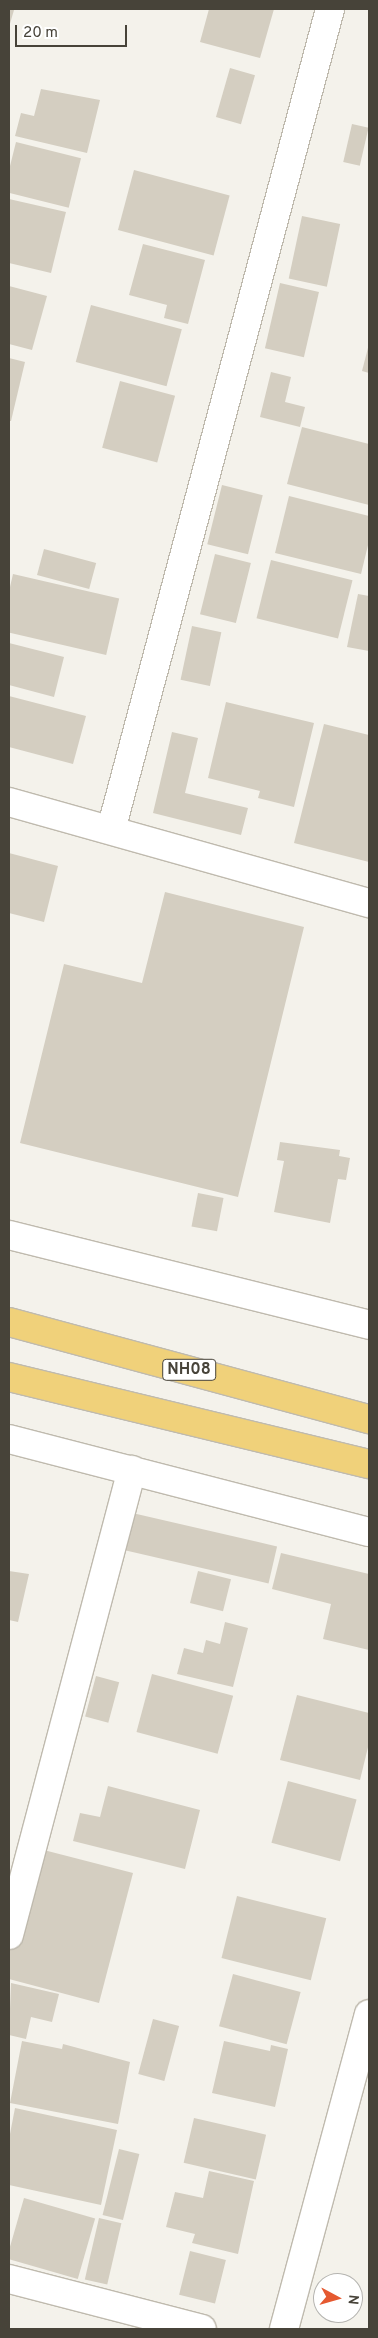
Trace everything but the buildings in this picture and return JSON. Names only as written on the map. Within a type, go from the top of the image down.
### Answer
[{"type":"highway","name":"NH08","points":[[9,1322],[369,1419]]},
{"type":"highway","points":[[9,1377],[369,1464]]},
{"type":"street","points":[[111,830],[330,9]]},
{"type":"street","points":[[9,802],[369,903]]},
{"type":"street","points":[[9,1235],[369,1325]]},
{"type":"street","points":[[9,1438],[369,1532]]},
{"type":"street","points":[[9,1935],[132,1470]]},
{"type":"street","points":[[284,2329],[369,2014]]},
{"type":"street","points":[[9,2279],[202,2329]]}]
